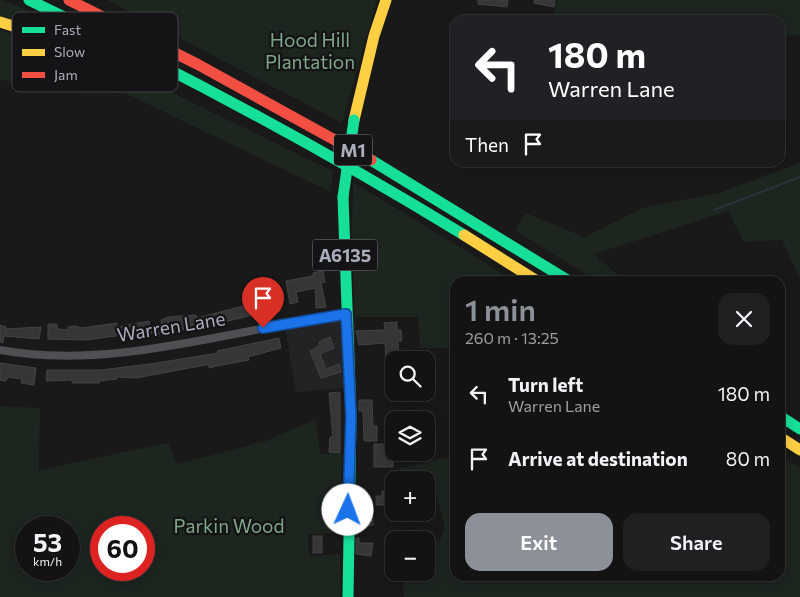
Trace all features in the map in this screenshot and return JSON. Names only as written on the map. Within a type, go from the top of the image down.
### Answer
[{"type":"main road","name":"M1","points":[[29,0],[53,12]]},
{"type":"main road","name":"M1","points":[[69,0],[95,12]]},
{"type":"main road","name":"M1","points":[[82,0],[102,12]]},
{"type":"main road","name":"A6135","points":[[348,597],[351,416],[346,314],[344,197],[347,158],[354,120],[374,36],[386,0]]},
{"type":"main road","name":"M1","points":[[0,22],[12,26]]},
{"type":"main road","name":"M1","points":[[178,54],[311,125],[456,210],[561,276]]},
{"type":"main road","name":"M1","points":[[178,75],[258,117],[418,208],[529,276]]},
{"type":"main road","name":"M1","points":[[178,81],[258,117]]},
{"type":"main road","points":[[785,419],[800,429]]},
{"type":"main road","points":[[785,440],[800,450]]},
{"type":"street","name":"Warren Lane","points":[[0,350],[42,356],[138,349],[175,345],[301,320],[346,314]]},
{"type":"shaded area","points":[[355,317],[356,387],[296,392],[285,328]]},
{"type":"green space","points":[[0,0],[30,12],[12,12],[12,22],[0,18]]},
{"type":"green space","name":"Hood Hill Plantation","points":[[107,0],[377,0],[342,123],[178,37],[178,12],[130,12]]},
{"type":"green space","points":[[557,0],[800,0],[800,35],[785,36],[785,15],[554,15]]},
{"type":"green space","points":[[0,30],[12,34],[12,82],[0,79]]},
{"type":"green space","points":[[46,92],[171,92],[333,171],[330,192],[125,93]]},
{"type":"green space","points":[[800,163],[800,278],[782,240],[744,242],[728,211],[594,254],[619,276],[588,276],[515,230],[526,213],[584,237],[642,208],[719,193]]},
{"type":"green space","points":[[353,182],[507,276],[450,276],[450,348],[420,348],[418,317],[355,317],[352,229]]},
{"type":"green space","name":"Parkin Wood","points":[[0,406],[40,408],[39,470],[168,443],[177,464],[266,441],[316,419],[320,454],[342,454],[341,533],[308,534],[309,556],[340,554],[341,597],[0,597]]},
{"type":"green space","points":[[450,457],[450,581],[785,581],[785,459],[800,468],[800,597],[404,597],[403,581],[435,581],[435,543],[440,540],[445,527],[435,491],[435,471],[400,471],[400,468]]},
{"type":"building","points":[[478,0],[508,0],[507,7],[478,4]]},
{"type":"building","points":[[534,0],[555,0],[554,7],[534,3]]},
{"type":"building","points":[[323,271],[325,282],[321,283],[326,307],[316,308],[315,288],[296,292],[298,302],[290,304],[286,281],[313,276],[313,273]]},
{"type":"building","points":[[250,294],[251,303],[279,298],[280,311],[270,311],[155,335],[155,333],[123,338],[123,335],[86,340],[48,339],[48,324],[57,324],[57,329],[68,330],[68,327],[75,326],[82,328],[117,323],[117,327],[149,321],[150,326],[162,324],[161,320],[168,317],[196,315],[197,318],[247,305]]},
{"type":"building","points":[[397,322],[397,330],[401,330],[402,341],[398,341],[399,351],[385,351],[385,343],[359,345],[356,331],[385,330],[384,323]]},
{"type":"building","points":[[0,325],[6,327],[5,329],[41,327],[39,339],[4,336],[3,343],[0,342]]},
{"type":"building","points":[[330,337],[334,348],[320,354],[326,369],[339,364],[341,372],[321,378],[310,351],[320,345],[319,342]]},
{"type":"building","points":[[279,338],[281,348],[248,357],[249,360],[209,368],[209,365],[205,365],[136,378],[116,377],[117,379],[99,381],[99,383],[72,383],[72,380],[46,381],[47,370],[101,370],[157,363],[218,353],[217,351]]},
{"type":"building","points":[[0,363],[36,368],[34,385],[21,383],[22,379],[8,377],[6,381],[0,380]]},
{"type":"building","points":[[340,392],[340,453],[329,452],[330,437],[333,437],[329,393]]},
{"type":"building","points":[[359,400],[372,400],[373,426],[377,426],[377,441],[364,441],[363,411],[359,411]]},
{"type":"building","points":[[374,444],[385,444],[385,461],[393,461],[393,467],[374,467]]},
{"type":"building","points":[[382,491],[385,491],[385,505],[376,505],[376,496],[382,496]]},
{"type":"building","points":[[360,504],[366,504],[366,518],[373,518],[373,525],[359,528]]},
{"type":"building","points":[[313,536],[322,536],[322,553],[313,553]]},
{"type":"building","points":[[356,538],[359,538],[359,543],[373,543],[371,556],[356,554]]},
{"type":"waterway","points":[[714,210],[800,177]]},
{"type":"traffic: fast","points":[[29,0],[54,12]]},
{"type":"traffic: fast","points":[[178,74],[358,172],[464,235]]},
{"type":"traffic: fast","points":[[343,197],[354,120]]},
{"type":"traffic: fast","points":[[371,160],[561,276]]},
{"type":"traffic: fast","points":[[343,197],[351,416],[348,597]]},
{"type":"traffic: fast","points":[[785,419],[800,429]]},
{"type":"traffic: slow","points":[[354,120],[374,36],[386,0]]},
{"type":"traffic: slow","points":[[0,22],[12,26]]},
{"type":"traffic: slow","points":[[464,235],[529,276]]},
{"type":"traffic: slow","points":[[785,440],[800,450]]},
{"type":"traffic: jam","points":[[69,0],[93,12]]},
{"type":"traffic: jam","points":[[178,54],[371,160]]},
{"type":"route","points":[[263,328],[301,320],[346,314],[351,416],[348,510]]}]
